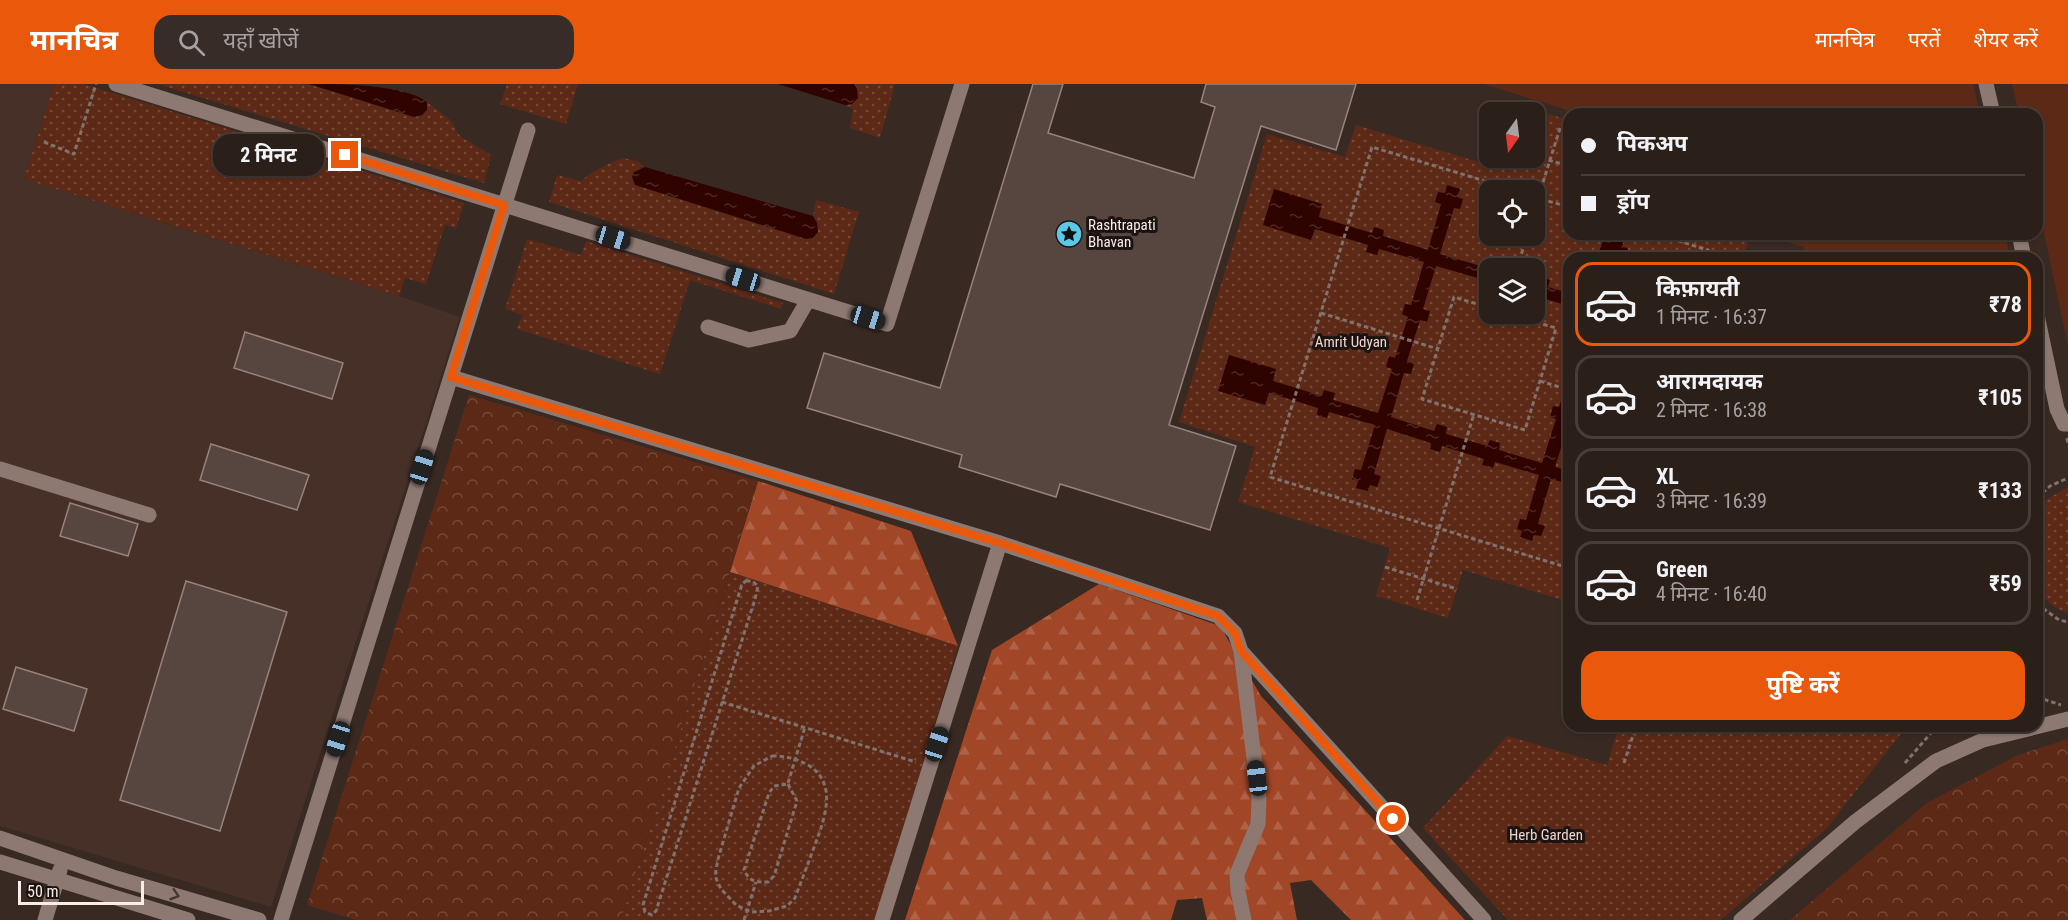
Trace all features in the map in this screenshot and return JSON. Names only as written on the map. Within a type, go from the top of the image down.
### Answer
[{"type":"street","points":[[116,84],[887,324],[962,84]]},
{"type":"street","points":[[1986,84],[1992,108]]},
{"type":"street","points":[[281,920],[528,130]]},
{"type":"street","points":[[708,327],[749,340],[790,331],[808,300]]},
{"type":"street","points":[[2043,343],[2057,409],[2064,424],[2068,424]]},
{"type":"street","points":[[451,377],[1000,543],[1218,616],[1235,633],[1241,651],[1259,799],[1258,824],[1238,874],[1238,891],[1244,920]]},
{"type":"street","points":[[0,469],[149,515]]},
{"type":"street","points":[[882,920],[1000,543]]},
{"type":"street","points":[[1241,651],[1484,920]]},
{"type":"street","points":[[2043,720],[2067,712]]},
{"type":"street","points":[[1741,920],[1854,822],[1936,761],[2007,732]]},
{"type":"street","points":[[0,838],[116,878],[260,920]]},
{"type":"street","points":[[45,920],[63,858]]},
{"type":"street","points":[[0,862],[188,920]]},
{"type":"path","points":[[44,142],[74,154],[96,84]]},
{"type":"path","points":[[1542,180],[1561,125]]},
{"type":"path","points":[[1482,180],[1372,147],[1270,477],[1563,566]]},
{"type":"path","points":[[1545,159],[1563,164]]},
{"type":"path","points":[[1545,200],[1563,205]]},
{"type":"path","points":[[1676,240],[1708,250],[1707,252]]},
{"type":"path","points":[[1479,305],[1454,297],[1422,399],[1525,430],[1557,328],[1543,324]]},
{"type":"path","points":[[1321,313],[1438,349]]},
{"type":"path","points":[[1540,381],[1563,388]]},
{"type":"path","points":[[1417,600],[1474,414]]},
{"type":"path","points":[[2043,492],[2049,486],[2068,478]]},
{"type":"path","points":[[1385,567],[1457,589]]},
{"type":"path","points":[[752,581],[758,586],[722,702],[656,911],[652,915],[645,912],[643,905],[742,584],[752,581]]},
{"type":"path","points":[[2043,608],[2059,620],[2068,622]]},
{"type":"path","points":[[2043,700],[2067,712]]},
{"type":"path","points":[[722,702],[930,766]]},
{"type":"path","points":[[788,784],[774,786],[769,794],[744,870],[748,879],[756,882],[768,882],[774,876],[797,801],[788,784],[805,727]]},
{"type":"path","points":[[1624,763],[1634,732]]},
{"type":"path","points":[[772,756],[796,758],[812,768],[824,781],[827,798],[825,816],[795,898],[787,906],[769,911],[751,912],[736,905],[721,890],[715,876],[718,859],[739,788],[754,766],[772,756]]},
{"type":"path","points":[[744,920],[756,882]]},
{"type":"shaded area","points":[[0,84],[54,84],[24,179],[460,317],[271,907],[0,826]]},
{"type":"green space","points":[[54,84],[84,84],[464,203],[456,228],[445,225],[426,284],[405,278],[399,296],[24,179]]},
{"type":"green space","points":[[157,84],[309,84],[414,117],[422,115],[426,110],[427,102],[450,120],[460,136],[491,155],[484,183]]},
{"type":"green space","points":[[507,84],[578,84],[566,124],[500,104]]},
{"type":"green space","points":[[854,84],[895,84],[880,138],[850,128],[853,109],[845,105],[852,104],[857,89]]},
{"type":"green space","points":[[1484,84],[1973,84],[1979,108],[1563,108]]},
{"type":"green space","points":[[2012,84],[2068,84],[2068,346],[2043,228],[2043,108],[2018,108]]},
{"type":"green space","name":"Amrit Udyan","points":[[1545,113],[1563,118],[1563,240],[1738,240],[1748,243],[1745,252],[1563,252],[1563,600],[1463,570],[1448,618],[1376,596],[1390,548],[1238,502],[1255,447],[1179,422],[1267,134],[1345,157],[1356,125],[1479,162],[1479,168],[1498,168],[1508,171],[1509,168],[1545,168]]},
{"type":"green space","points":[[623,158],[637,161],[645,167],[639,168],[817,223],[813,216],[816,200],[859,212],[834,294],[549,202],[557,175],[581,181]]},
{"type":"green space","points":[[527,239],[581,255],[586,241],[783,303],[781,309],[690,280],[660,374],[517,329],[522,315],[505,309]]},
{"type":"green space","points":[[1781,240],[2006,240],[2009,252],[1803,252],[1804,247]]},
{"type":"green space","points":[[469,395],[758,481],[621,920],[356,920],[307,905]]},
{"type":"green space","points":[[758,481],[911,531],[958,646],[730,572]]},
{"type":"green space","points":[[2068,487],[2068,613],[2043,597],[2043,504],[2047,499]]},
{"type":"green space","points":[[730,572],[958,646],[876,920],[621,920]]},
{"type":"green space","points":[[1099,584],[1220,626],[1261,696],[1465,920],[1351,920],[1311,880],[1290,883],[1297,920],[1207,920],[1202,898],[1177,900],[1171,920],[905,920],[992,650]]},
{"type":"green space","name":"Herb Garden","points":[[1617,732],[1902,732],[1827,828],[1721,920],[1508,920],[1423,828],[1507,736],[1607,765]]},
{"type":"green space","points":[[2068,739],[2068,920],[1790,920],[1927,803],[2018,755]]},
{"type":"water","points":[[309,84],[388,88],[417,96],[427,102],[427,110],[422,115],[414,117]]},
{"type":"water","points":[[778,84],[854,84],[858,98],[852,104],[845,105]]},
{"type":"water","points":[[645,167],[813,216],[818,232],[813,238],[806,239],[635,185],[632,177],[634,172]]},
{"type":"water","points":[[1447,185],[1460,189],[1457,197],[1463,199],[1460,209],[1454,208],[1440,254],[1479,266],[1479,278],[1436,266],[1423,309],[1430,311],[1427,322],[1420,320],[1407,361],[1414,364],[1411,374],[1404,373],[1391,417],[1434,431],[1437,424],[1447,427],[1446,434],[1487,446],[1490,440],[1500,443],[1499,450],[1542,463],[1556,419],[1550,417],[1553,406],[1559,407],[1563,395],[1563,441],[1555,467],[1563,469],[1563,482],[1551,479],[1538,524],[1545,526],[1541,536],[1534,535],[1532,541],[1520,537],[1522,531],[1517,529],[1520,519],[1526,520],[1539,475],[1495,462],[1493,468],[1482,465],[1484,459],[1442,446],[1440,452],[1430,449],[1431,443],[1387,429],[1374,474],[1381,476],[1377,487],[1370,485],[1368,491],[1356,488],[1358,481],[1352,479],[1355,469],[1361,470],[1375,425],[1329,412],[1327,418],[1317,415],[1318,408],[1269,393],[1265,405],[1218,391],[1229,355],[1276,369],[1273,381],[1322,396],[1324,390],[1335,393],[1333,400],[1378,413],[1392,369],[1386,367],[1389,356],[1395,358],[1408,317],[1402,314],[1405,304],[1411,305],[1424,262],[1379,249],[1377,255],[1366,252],[1368,245],[1315,229],[1311,240],[1263,225],[1274,189],[1322,204],[1319,217],[1372,233],[1374,227],[1384,230],[1383,236],[1428,250],[1441,204],[1435,202],[1438,192],[1445,193]]},
{"type":"water","points":[[1610,240],[1624,240],[1622,247],[1628,248],[1627,252],[1599,252],[1603,241],[1609,243]]},
{"type":"water","points":[[1545,278],[1550,280],[1548,287],[1563,291],[1563,304],[1545,299]]},
{"type":"building","points":[[1033,84],[1063,84],[1048,133],[1194,178],[1215,107],[1201,102],[1206,84],[1356,84],[1336,150],[1261,126],[1169,425],[1236,446],[1210,530],[1060,484],[1056,497],[959,467],[962,455],[807,408],[824,353],[940,388]]},
{"type":"building","points":[[245,332],[343,363],[332,399],[234,368]]},
{"type":"building","points":[[211,444],[309,475],[297,510],[200,480]]},
{"type":"building","points":[[70,503],[138,524],[128,556],[60,536]]},
{"type":"building","points":[[186,581],[287,612],[220,831],[120,800]]},
{"type":"building","points":[[16,667],[87,689],[74,731],[3,709]]},
{"type":"place","name":"Rashtrapati Bhavan","points":[[1069,234]]},
{"type":"route","points":[[345,155],[504,205],[451,377],[1000,543],[1218,616],[1235,633],[1241,651],[1393,819]]}]
